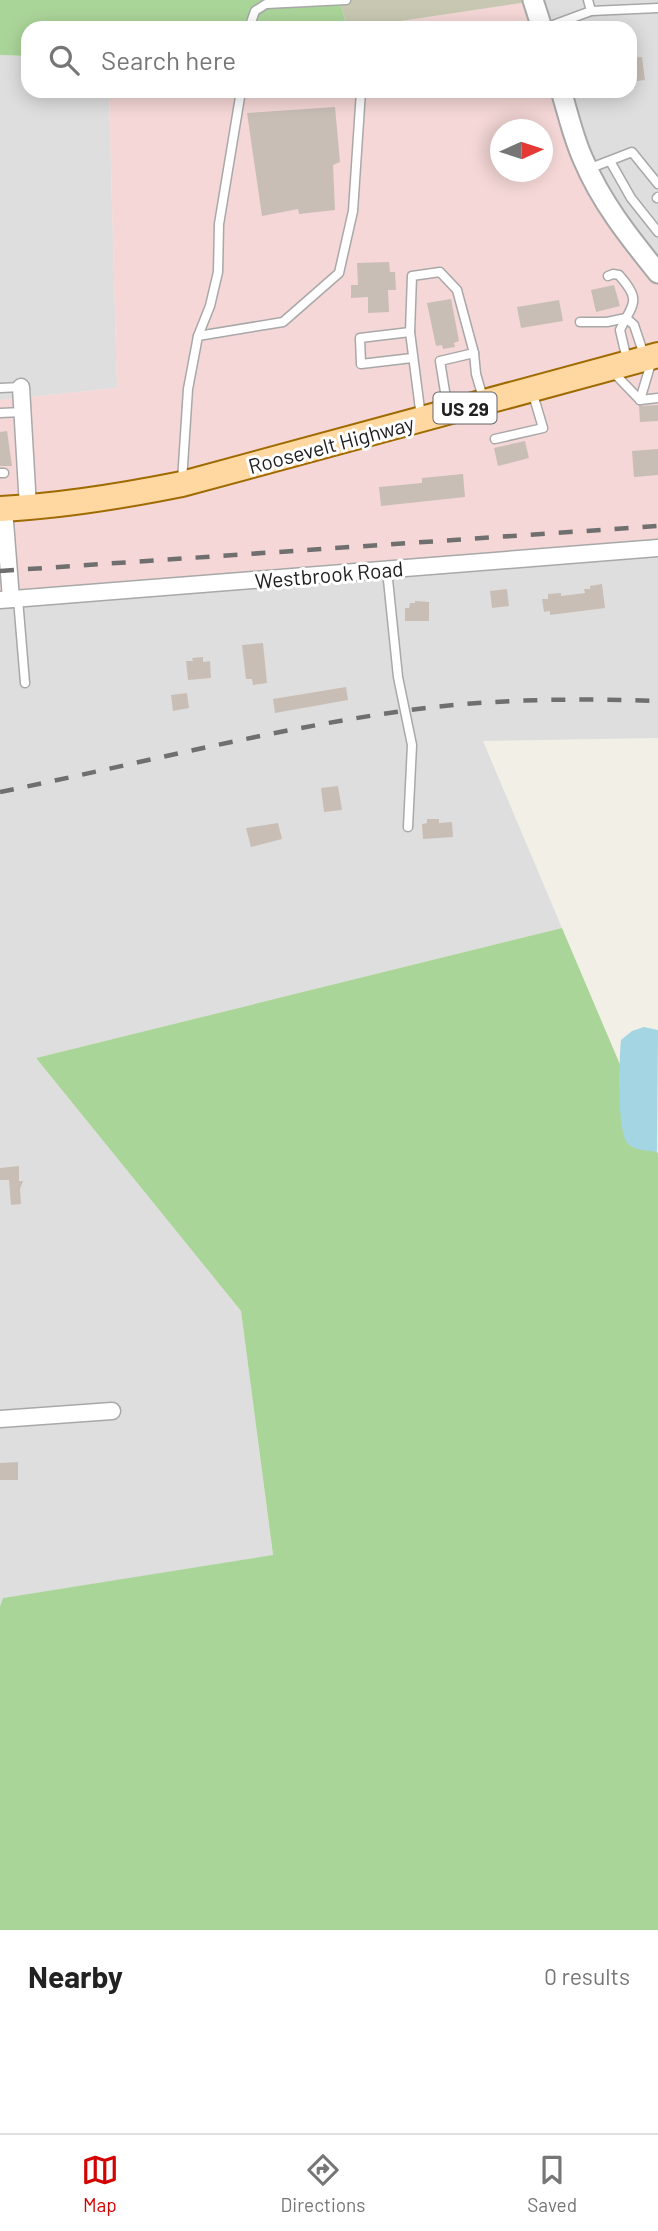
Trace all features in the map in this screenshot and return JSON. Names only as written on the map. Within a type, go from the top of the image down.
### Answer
[{"type":"main road","name":"Roosevelt Highway","points":[[11,508],[118,497],[182,484],[639,360]]},
{"type":"street","points":[[533,0],[540,21]]},
{"type":"street","points":[[563,98],[587,169],[616,220],[657,271]]},
{"type":"street","points":[[10,599],[11,508],[23,412],[21,387]]},
{"type":"street","name":"Westbrook Road","points":[[10,599],[658,548]]},
{"type":"street","points":[[0,1419],[112,1411]]},
{"type":"lane","points":[[251,21],[255,11],[266,4],[346,0]]},
{"type":"lane","points":[[588,0],[591,11]]},
{"type":"lane","points":[[563,21],[591,11],[658,8]]},
{"type":"lane","points":[[182,484],[188,389],[198,336],[210,306],[218,272],[219,224],[240,98]]},
{"type":"lane","points":[[198,336],[284,322],[339,274],[353,211],[361,98]]},
{"type":"lane","points":[[587,169],[632,152],[652,181]]},
{"type":"lane","points":[[610,161],[658,232]]},
{"type":"lane","points":[[421,420],[410,332],[412,276],[440,272],[457,290],[484,403]]},
{"type":"lane","points":[[608,276],[619,275],[633,297],[633,310],[620,330],[639,360],[640,400]]},
{"type":"lane","points":[[580,322],[607,322],[626,318]]},
{"type":"lane","points":[[626,318],[634,325],[639,360],[640,400]]},
{"type":"lane","points":[[410,332],[360,338],[361,364],[412,358]]},
{"type":"lane","points":[[448,413],[440,361],[474,353]]},
{"type":"lane","points":[[0,388],[21,387]]},
{"type":"lane","points":[[495,439],[543,428],[532,390]]},
{"type":"lane","points":[[640,400],[658,398]]},
{"type":"lane","points":[[0,413],[23,412]]},
{"type":"lane","points":[[387,570],[398,677],[412,745],[408,827]]},
{"type":"lane","points":[[10,599],[24,683]]},
{"type":"shaded area","points":[[340,0],[541,0],[401,21],[345,21]]},
{"type":"shaded area","points":[[541,0],[548,21],[401,21]]},
{"type":"shaded area","points":[[542,0],[658,0],[658,276],[609,215],[572,98],[637,98],[637,21],[549,21]]},
{"type":"shaded area","points":[[0,55],[21,56],[21,98],[109,98],[117,388],[0,400]]},
{"type":"shaded area","points":[[109,98],[572,98],[609,215],[658,276],[658,555],[0,604],[0,400],[117,388]]},
{"type":"shaded area","points":[[658,555],[658,738],[483,741],[562,928],[36,1058],[241,1311],[273,1556],[3,1598],[0,1606],[0,604]]},
{"type":"green space","points":[[0,0],[340,0],[345,21],[21,21],[21,56],[0,55]]},
{"type":"green space","points":[[562,928],[658,1154],[658,1930],[0,1930],[0,1606],[3,1598],[273,1555],[241,1311],[36,1058]]},
{"type":"water","points":[[644,1027],[658,1030],[657,1152],[632,1147],[626,1141],[621,1121],[621,1040],[632,1031]]},
{"type":"building","points":[[637,57],[642,57],[645,80],[637,81]]},
{"type":"building","points":[[335,107],[340,162],[333,165],[335,210],[299,214],[298,209],[262,216],[247,113]]},
{"type":"building","points":[[389,262],[390,272],[395,272],[396,290],[388,290],[389,312],[368,313],[368,297],[351,298],[351,285],[358,285],[357,263]]},
{"type":"building","points":[[614,285],[620,306],[596,312],[591,290]]},
{"type":"building","points":[[451,299],[459,341],[454,343],[455,347],[443,349],[442,345],[436,346],[427,303]]},
{"type":"building","points":[[559,300],[563,321],[521,328],[517,307]]},
{"type":"building","points":[[658,405],[658,421],[640,422],[639,406]]},
{"type":"building","points":[[7,431],[12,466],[0,466],[0,432]]},
{"type":"building","points":[[525,441],[529,458],[498,466],[494,448]]},
{"type":"building","points":[[658,449],[658,475],[634,477],[632,451]]},
{"type":"building","points":[[463,474],[465,497],[381,506],[379,487],[422,483],[422,478]]},
{"type":"building","points":[[602,584],[605,608],[550,615],[550,611],[544,612],[542,599],[548,599],[548,594],[561,593],[561,596],[585,593],[584,589]]},
{"type":"building","points":[[507,589],[509,606],[492,608],[490,591]]},
{"type":"building","points":[[429,602],[429,621],[405,621],[405,608],[409,608],[410,603]]},
{"type":"building","points":[[263,643],[267,683],[253,685],[252,679],[246,679],[242,645]]},
{"type":"building","points":[[203,657],[203,662],[210,661],[211,678],[188,680],[186,661]]},
{"type":"building","points":[[346,687],[348,700],[275,713],[273,699]]},
{"type":"building","points":[[187,693],[189,708],[173,711],[171,695]]},
{"type":"building","points":[[338,786],[342,810],[324,812],[321,788]]},
{"type":"building","points":[[427,819],[439,819],[439,823],[452,822],[453,837],[423,839],[422,824],[427,823]]},
{"type":"building","points":[[278,823],[282,839],[251,847],[246,828]]},
{"type":"building","points":[[19,1166],[19,1181],[23,1181],[20,1189],[21,1204],[11,1205],[9,1180],[0,1180],[0,1168]]},
{"type":"building","points":[[18,1462],[18,1480],[0,1480],[0,1463]]},
{"type":"railway","points":[[0,571],[658,526]]},
{"type":"railway","points":[[0,792],[251,738],[403,711],[530,700],[658,701]]}]
